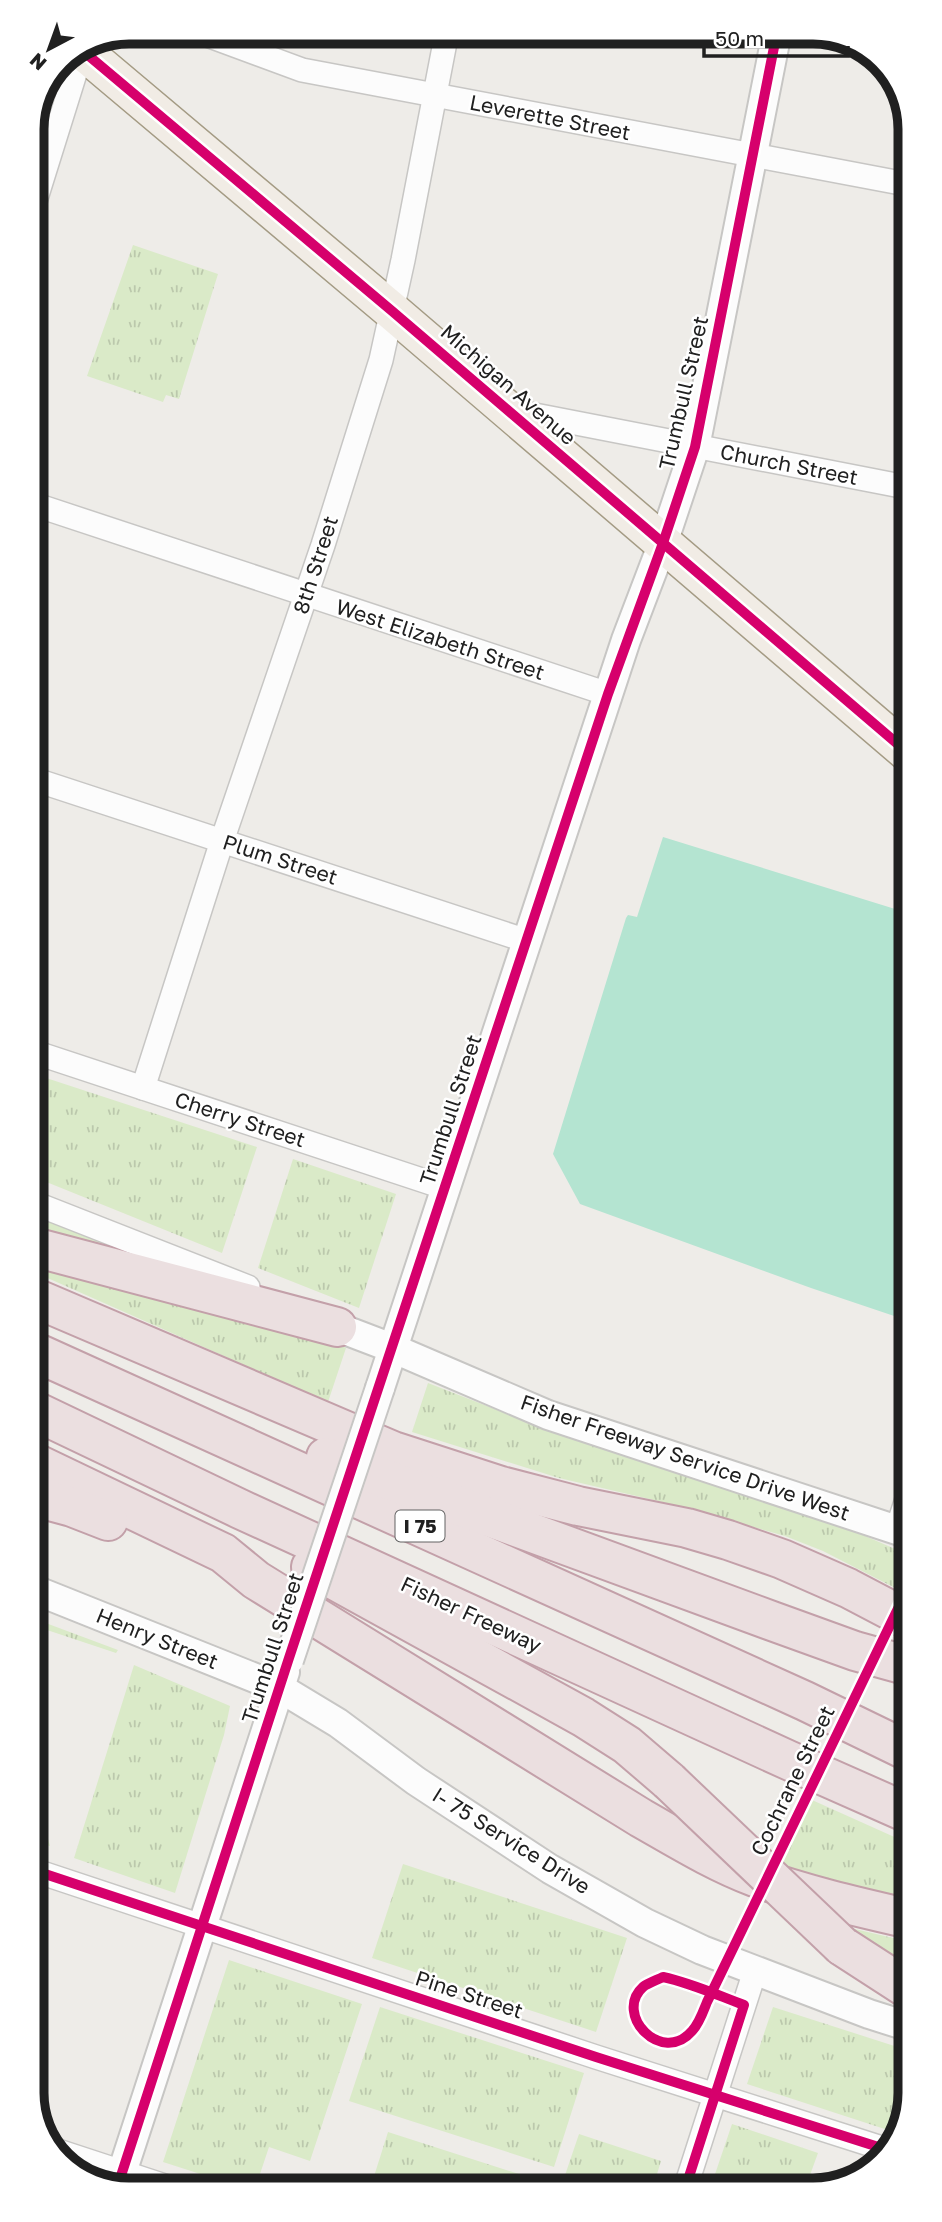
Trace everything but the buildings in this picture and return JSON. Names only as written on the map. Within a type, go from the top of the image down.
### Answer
[{"type":"highway","points":[[44,1250],[337,1327]]},
{"type":"highway","points":[[44,1302],[393,1451],[526,1493],[687,1528],[728,1540],[782,1559],[898,1614]]},
{"type":"highway","points":[[44,1344],[111,1364],[344,1465],[807,1634],[898,1663]]},
{"type":"highway","name":"I 75","points":[[44,1356],[805,1701],[898,1746]]},
{"type":"highway","name":"Fisher Freeway","points":[[44,1415],[240,1509],[898,1809]]},
{"type":"highway","points":[[44,1467],[223,1553],[257,1580],[640,1818],[704,1854],[754,1876],[803,1892],[898,1916]]},
{"type":"highway","points":[[44,1499],[72,1507],[257,1580]]},
{"type":"highway","points":[[240,1509],[249,1533],[583,1717],[627,1745],[669,1781],[842,1946],[898,1982]]},
{"type":"highway","points":[[805,1701],[898,1733]]},
{"type":"main road","name":"Michigan Avenue","points":[[87,55],[392,311],[898,744]]},
{"type":"street","name":"Leverette Street","points":[[232,44],[302,70],[898,183]]},
{"type":"street","name":"8th Street","points":[[143,1088],[381,360],[445,44]]},
{"type":"street","name":"Trumbull Street","points":[[121,2177],[279,1688],[608,694],[695,447],[775,44]]},
{"type":"street","points":[[44,174],[72,84]]},
{"type":"street","name":"Church Street","points":[[507,409],[898,485]]},
{"type":"street","name":"West Elizabeth Street","points":[[44,508],[608,694]]},
{"type":"street","name":"Plum Street","points":[[44,783],[527,941]]},
{"type":"street","name":"Cherry Street","points":[[44,1055],[446,1188]]},
{"type":"street","name":"Fisher Freeway Service Drive West","points":[[44,1207],[245,1286],[548,1415],[898,1530]]},
{"type":"street","name":"Henry Street","points":[[44,1594],[279,1688]]},
{"type":"street","name":"I- 75 Service Drive","points":[[279,1688],[338,1723],[416,1781],[550,1868],[645,1923],[755,1971],[898,2023]]},
{"type":"street","name":"Pine Street","points":[[44,1874],[596,2057],[878,2147]]},
{"type":"street","points":[[689,2178],[755,1971]]},
{"type":"street","points":[[75,2159],[111,2176]]},
{"type":"green space","points":[[133,245],[218,274],[179,399],[166,395],[163,402],[87,376]]},
{"type":"green space","points":[[663,837],[898,910],[898,1317],[580,1204],[553,1154],[626,918],[628,915],[637,917]]},
{"type":"green space","points":[[44,1077],[257,1147],[222,1253],[44,1181]]},
{"type":"green space","points":[[293,1159],[396,1194],[359,1308],[258,1268]]},
{"type":"green space","points":[[44,1219],[159,1267],[44,1236]]},
{"type":"green space","points":[[44,1262],[320,1336],[346,1348],[328,1402],[44,1276]]},
{"type":"green space","points":[[428,1383],[518,1418],[819,1516],[898,1550],[898,1589],[823,1551],[785,1536],[671,1504],[559,1478],[412,1432]]},
{"type":"green space","points":[[44,1622],[118,1650],[116,1653],[44,1629]]},
{"type":"green space","points":[[134,1665],[230,1706],[224,1735],[175,1893],[74,1858]]},
{"type":"green space","points":[[812,1800],[898,1839],[898,1903],[777,1870]]},
{"type":"green space","points":[[44,1828],[46,1832],[50,1846],[44,1844]]},
{"type":"green space","points":[[403,1864],[627,1938],[596,2032],[372,1958]]},
{"type":"green space","points":[[825,1922],[898,1939],[898,1972]]},
{"type":"green space","points":[[229,1960],[362,2004],[310,2161],[269,2147],[259,2178],[213,2178],[163,2162]]},
{"type":"green space","points":[[380,2007],[584,2073],[554,2167],[349,2101]]},
{"type":"green space","points":[[773,2007],[898,2047],[898,2104],[889,2130],[747,2084]]},
{"type":"green space","points":[[732,2124],[818,2153],[809,2178],[714,2178]]},
{"type":"green space","points":[[388,2132],[531,2178],[373,2178]]},
{"type":"green space","points":[[579,2134],[661,2161],[656,2178],[564,2178]]},
{"type":"cycle path","points":[[120,2177],[608,694],[695,447],[775,44]]},
{"type":"cycle path","points":[[87,54],[392,311],[898,744]]},
{"type":"cycle path","name":"Cochrane Street","points":[[712,1992],[898,1609]]},
{"type":"cycle path","points":[[44,1874],[596,2057],[878,2147]]},
{"type":"cycle path","name":"Cochrane Street","points":[[663,1977],[712,1992],[697,2025],[680,2040],[667,2043],[655,2040],[637,2022],[635,1998],[643,1987],[663,1977]]},
{"type":"cycle path","name":"Cochrane Street","points":[[689,2178],[744,2005],[712,1992]]}]
